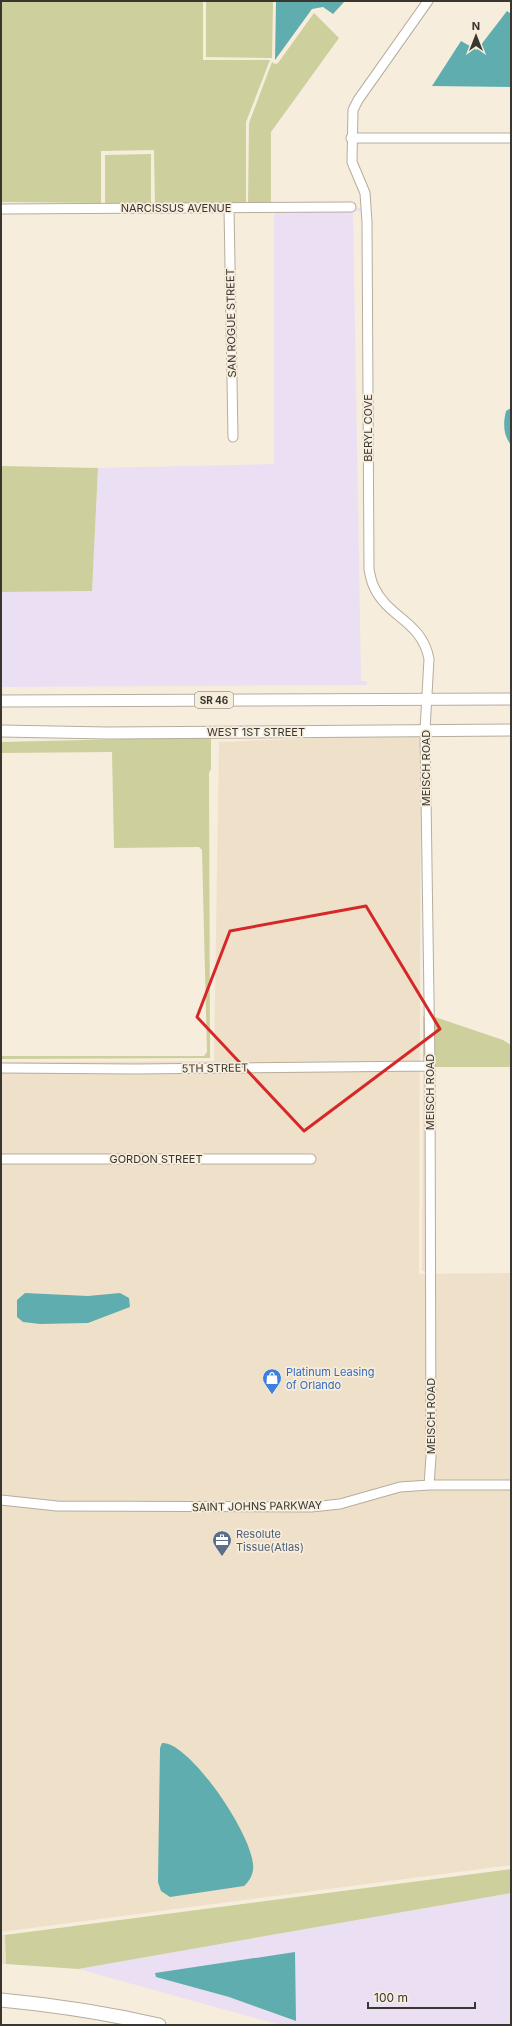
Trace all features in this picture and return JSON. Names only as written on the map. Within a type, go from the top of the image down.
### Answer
[{"type":"highway","points":[[1,2000],[117,2015],[158,2025]]},
{"type":"main road","name":"SR 46","points":[[1,701],[511,699]]},
{"type":"main road","name":"WEST 1ST STREET","points":[[1,731],[114,733],[511,730]]},
{"type":"street","name":"BERYL COVE","points":[[428,1],[358,100],[353,110],[352,138],[352,162],[365,193],[367,222],[369,569],[374,587],[383,601],[419,634],[427,649],[429,659],[428,699]]},
{"type":"street","points":[[352,138],[511,138]]},
{"type":"street","name":"NARCISSUS AVENUE","points":[[1,209],[351,207]]},
{"type":"street","name":"SAN ROGUE STREET","points":[[229,208],[233,437]]},
{"type":"street","name":"MEISCH ROAD","points":[[428,699],[425,730],[430,1066],[431,1456],[429,1485]]},
{"type":"street","name":"5TH STREET","points":[[1,1068],[136,1069],[430,1066]]},
{"type":"street","name":"GORDON STREET","points":[[1,1159],[311,1159]]},
{"type":"street","name":"SAINT JOHNS PARKWAY","points":[[1,1500],[57,1506],[311,1507],[340,1504],[400,1488],[429,1485],[511,1485]]},
{"type":"highlighted area","points":[[366,906],[440,1029],[304,1131],[197,1017],[230,931]]},
{"type":"shaded area","points":[[274,208],[368,208],[368,211],[355,211],[353,214],[361,678],[362,681],[367,681],[367,685],[1,687],[1,592],[92,591],[98,468],[274,464]]},
{"type":"shaded area","points":[[421,734],[419,1274],[511,1273],[511,1865],[1,1932],[1,1062],[214,1061],[219,742]]},
{"type":"shaded area","points":[[423,1067],[430,1067],[430,1271],[422,1271]]},
{"type":"shaded area","points":[[511,1893],[511,2025],[280,2025],[78,1969]],"holes":[[[295,1952],[295,2021],[229,1997],[156,1977]]]},
{"type":"shaded area","points":[[1,1935],[5,1935],[6,1964],[1,1964]]},
{"type":"green space","points":[[1,1],[203,1],[203,60],[270,60],[246,122],[246,203],[155,203],[154,150],[101,151],[101,203],[1,202]]},
{"type":"green space","points":[[206,1],[273,1],[272,58],[206,57]]},
{"type":"green space","points":[[314,13],[339,38],[271,132],[271,203],[274,208],[105,208],[105,155],[151,154],[151,203],[154,207],[248,205],[249,123],[272,62],[275,64],[278,63]]},
{"type":"green space","points":[[1,466],[98,468],[92,591],[1,592]]},
{"type":"green space","points":[[211,737],[211,769],[209,773],[210,1058],[1,1059],[1,1056],[204,1056],[207,1052],[202,850],[199,847],[114,848],[112,752],[1,753],[1,742]]},
{"type":"green space","points":[[429,1015],[503,1040],[511,1045],[511,1067],[423,1067],[423,1016]]},
{"type":"green space","points":[[511,1869],[511,1893],[78,1969],[6,1964],[5,1935]]},
{"type":"water","points":[[276,1],[345,1],[333,14],[323,7],[312,9],[275,60]]},
{"type":"water","points":[[507,11],[511,14],[511,87],[432,86],[461,41],[477,50]]},
{"type":"water","points":[[511,408],[511,445],[506,437],[504,420],[506,411]]},
{"type":"water","points":[[25,1293],[88,1296],[120,1293],[129,1298],[130,1307],[88,1323],[40,1324],[23,1322],[17,1317],[17,1300]]},
{"type":"water","points":[[162,1743],[174,1747],[189,1758],[220,1795],[234,1817],[252,1856],[253,1872],[250,1879],[244,1886],[170,1897],[161,1891],[158,1882],[160,1748]]},
{"type":"water","points":[[295,1952],[296,2021],[229,1997],[156,1977],[155,1973]]},
{"type":"place","name":"Platinum Leasing of Orlando","points":[[272,1395]]},
{"type":"place","name":"Resolute Tissue(Atlas)","points":[[222,1557]]}]
